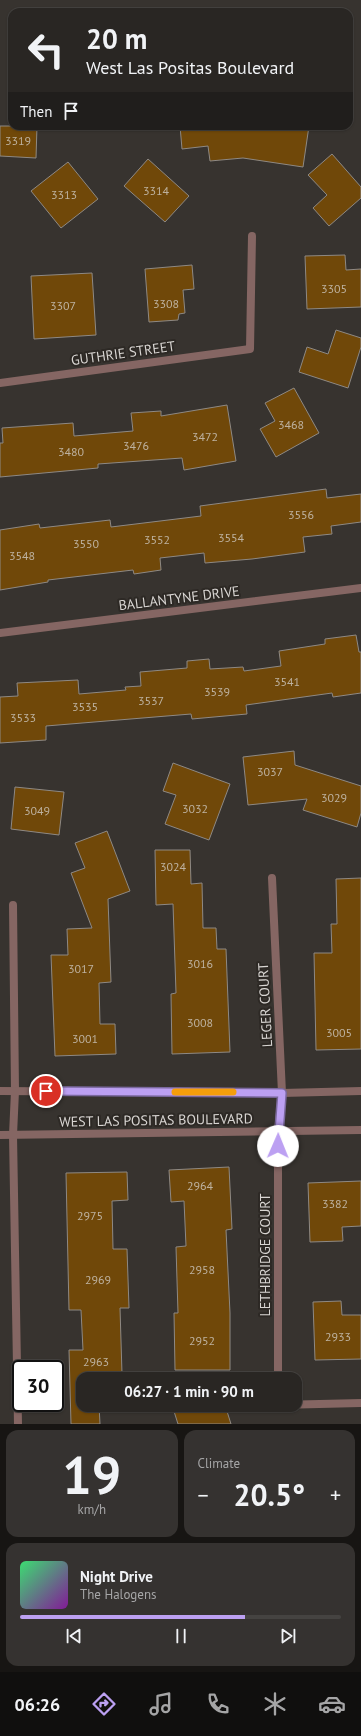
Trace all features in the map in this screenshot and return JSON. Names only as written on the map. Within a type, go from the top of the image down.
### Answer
[{"type":"street","name":"GUTHRIE STREET","points":[[0,383],[250,349],[252,236]]},
{"type":"street","name":"BALLANTYNE DRIVE","points":[[0,633],[361,588]]},
{"type":"street","name":"LEGER COURT","points":[[272,878],[282,1093],[278,1130]]},
{"type":"street","points":[[13,905],[15,1091],[13,1135],[18,1424]]},
{"type":"street","name":"WEST LAS POSITAS BOULEVARD","points":[[0,1091],[282,1093],[361,1091]]},
{"type":"street","name":"LETHBRIDGE COURT","points":[[278,1130],[278,1372]]},
{"type":"street","name":"WEST LAS POSITAS BOULEVARD","points":[[0,1135],[361,1130]]},
{"type":"street","points":[[302,1404],[361,1403]]},
{"type":"building","points":[[0,126],[8,126],[8,130],[37,130],[36,158],[0,156]]},
{"type":"building","points":[[180,130],[308,130],[303,167],[243,158],[210,161],[208,146],[182,149]]},
{"type":"building","points":[[332,154],[361,187],[361,198],[329,226],[313,208],[327,195],[308,175]]},
{"type":"building","points":[[148,159],[189,196],[165,222],[124,186]]},
{"type":"building","points":[[68,162],[98,199],[61,228],[31,191]]},
{"type":"building","points":[[345,255],[346,270],[361,269],[361,307],[307,309],[305,256]]},
{"type":"building","points":[[192,265],[194,289],[183,290],[185,313],[179,314],[178,320],[149,322],[145,269]]},
{"type":"building","points":[[92,273],[96,335],[34,339],[31,276]]},
{"type":"building","points":[[336,330],[361,338],[361,347],[348,388],[299,372],[307,347],[328,354]]},
{"type":"building","points":[[294,388],[319,433],[276,457],[260,429],[275,421],[265,403]]},
{"type":"building","points":[[227,405],[236,461],[184,470],[182,458],[98,464],[98,468],[0,477],[0,443],[3,443],[2,428],[73,423],[74,436],[133,431],[131,413],[161,411],[161,416]]},
{"type":"building","points":[[326,489],[327,498],[361,494],[361,522],[331,526],[332,534],[303,537],[305,552],[205,563],[204,553],[160,558],[161,570],[134,574],[133,570],[48,580],[48,582],[0,590],[0,530],[39,524],[40,528],[110,520],[111,527],[201,516],[200,506]]},
{"type":"building","points":[[356,635],[359,652],[361,652],[361,693],[333,697],[332,693],[246,705],[247,714],[192,719],[191,714],[46,726],[46,740],[0,743],[0,697],[18,696],[17,683],[78,680],[79,694],[126,690],[125,687],[141,686],[140,672],[187,668],[187,661],[209,659],[210,669],[243,667],[244,671],[281,666],[279,651],[325,644],[325,639]]},
{"type":"building","points":[[294,751],[295,765],[361,786],[361,813],[357,827],[303,810],[307,799],[248,805],[243,757]]},
{"type":"building","points":[[173,763],[230,784],[209,840],[165,824],[176,795],[163,791]]},
{"type":"building","points":[[15,787],[64,792],[59,835],[11,829]]},
{"type":"building","points":[[107,831],[130,891],[108,899],[111,982],[99,983],[100,1024],[115,1024],[116,1054],[55,1056],[51,955],[68,955],[67,929],[92,928],[71,873],[85,868],[75,843]]},
{"type":"building","points":[[155,850],[190,850],[191,884],[202,883],[203,928],[216,928],[217,949],[226,949],[230,1052],[172,1054],[171,994],[176,993],[173,904],[156,905]]},
{"type":"building","points":[[361,878],[361,1049],[316,1050],[314,953],[332,953],[331,924],[337,924],[336,879]]},
{"type":"building","points":[[229,1167],[232,1229],[226,1230],[230,1313],[230,1370],[175,1370],[174,1313],[178,1313],[176,1247],[186,1246],[184,1201],[171,1202],[169,1170]]},
{"type":"building","points":[[127,1172],[128,1200],[112,1201],[113,1249],[127,1249],[129,1308],[120,1308],[122,1372],[76,1372],[76,1412],[99,1412],[100,1424],[71,1424],[69,1350],[83,1350],[81,1310],[69,1310],[66,1173]]},
{"type":"building","points":[[361,1181],[361,1226],[342,1227],[343,1241],[310,1242],[308,1183]]},
{"type":"building","points":[[341,1301],[342,1315],[361,1315],[361,1359],[315,1360],[313,1302]]},
{"type":"building","points":[[174,1412],[227,1412],[231,1424],[178,1424]]},
{"type":"slow traffic","points":[[175,1092],[233,1092]]},
{"type":"route","points":[[46,1091],[282,1093],[278,1130],[278,1146]]}]
